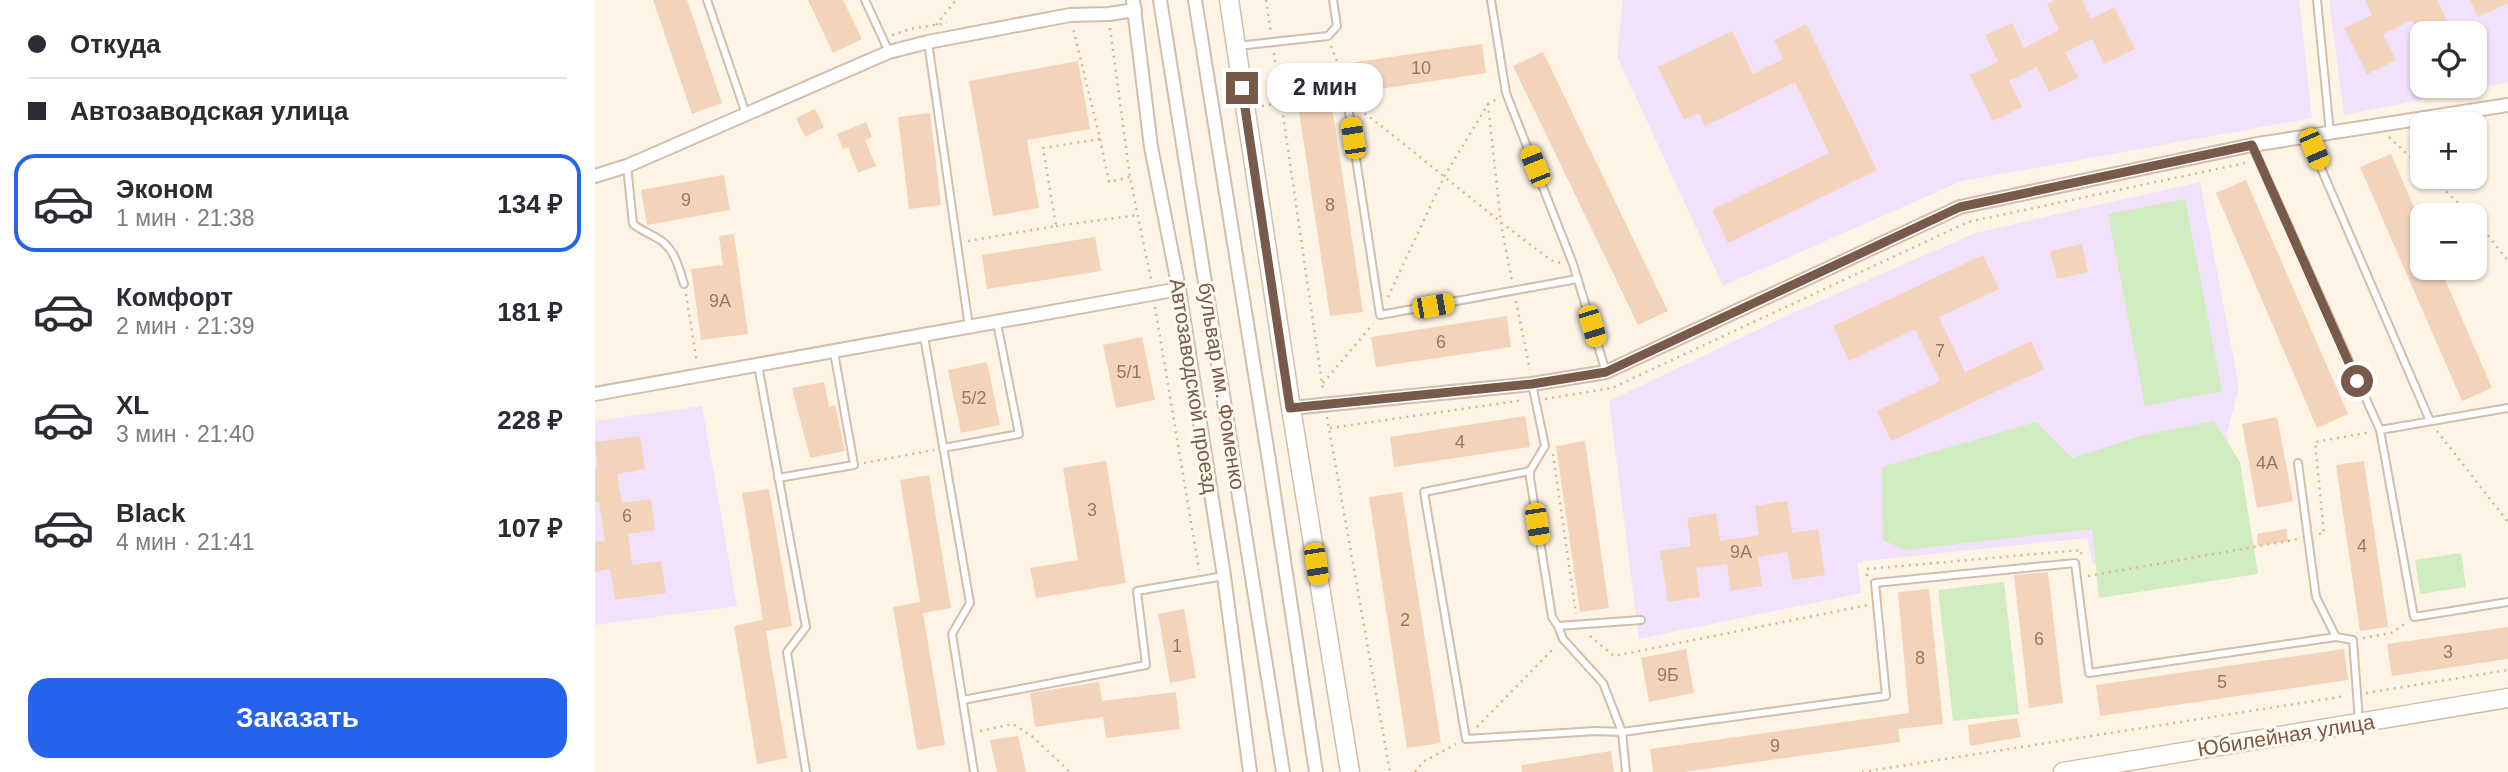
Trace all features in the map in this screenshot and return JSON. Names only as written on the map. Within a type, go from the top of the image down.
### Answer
[{"type":"street","name":"бульвар им. Фоменко","points":[[1160,0],[1283,772]]},
{"type":"street","name":"бульвар им. Фоменко","points":[[1195,0],[1316,772]]},
{"type":"street","points":[[1229,0],[1290,408],[1350,772]]},
{"type":"street","points":[[595,174],[627,166],[889,52],[928,41],[1070,15],[1108,14],[1134,5]]},
{"type":"street","name":"Автозаводской проезд","points":[[1134,5],[1151,147],[1179,289],[1224,576],[1250,772]]},
{"type":"street","points":[[1290,408],[1532,384],[1606,372],[1960,207],[2252,145],[2508,105]]},
{"type":"street","points":[[595,394],[1179,289]]},
{"type":"street","name":"Юбилейная улица","points":[[2063,772],[2508,698]]},
{"type":"lane","points":[[707,0],[746,114]]},
{"type":"lane","points":[[865,0],[889,52]]},
{"type":"lane","points":[[1235,46],[1328,36],[1337,26],[1333,0]]},
{"type":"lane","points":[[1491,0],[1506,93],[1573,264],[1606,372]]},
{"type":"lane","points":[[2317,0],[2330,133]]},
{"type":"lane","points":[[928,41],[969,328]]},
{"type":"lane","points":[[1349,113],[1380,316],[1577,279]]},
{"type":"lane","points":[[2308,138],[2430,421]]},
{"type":"lane","points":[[2252,145],[2379,430],[2414,617],[2508,602]]},
{"type":"lane","points":[[627,166],[633,224],[663,241],[669,248],[675,256],[684,284]]},
{"type":"lane","points":[[943,448],[1020,434],[997,323]]},
{"type":"lane","points":[[924,336],[970,603],[952,634],[974,772]]},
{"type":"lane","points":[[779,478],[854,465],[834,352]]},
{"type":"lane","points":[[758,365],[806,626],[787,652],[806,772]]},
{"type":"lane","points":[[1532,384],[1545,446],[1530,471],[1552,617],[1559,626],[1563,639],[1603,683],[1622,732],[1626,772]]},
{"type":"lane","points":[[2379,430],[2508,408]]},
{"type":"lane","points":[[2298,463],[2316,597],[2336,637]]},
{"type":"lane","points":[[1530,471],[1425,492],[1466,739],[1597,731],[1622,732],[1886,696],[1875,583],[2075,563],[2089,673],[2336,637],[2353,640],[2360,723]]},
{"type":"lane","points":[[963,700],[1146,665],[1136,592],[1224,576]]},
{"type":"lane","points":[[1559,626],[1641,620]]},
{"type":"path","points":[[936,25],[956,0]]},
{"type":"path","points":[[1266,0],[1325,405],[1389,772]]},
{"type":"path","points":[[1070,15],[1109,182],[1131,177]]},
{"type":"path","points":[[1328,36],[1354,105],[1445,175],[1501,224],[1554,262],[1573,264]]},
{"type":"path","points":[[1322,384],[1380,316],[1445,175],[1488,104],[1506,93]]},
{"type":"path","points":[[1488,104],[1501,224],[1532,384]]},
{"type":"path","points":[[2400,135],[2389,137],[2410,157]]},
{"type":"path","points":[[1056,226],[1043,148],[1100,139]]},
{"type":"path","points":[[1330,428],[1612,388],[1968,222],[2258,160]]},
{"type":"path","points":[[2444,189],[2458,203]]},
{"type":"path","points":[[958,243],[1138,215]]},
{"type":"path","points":[[2487,235],[2508,261]]},
{"type":"path","points":[[684,284],[697,366]]},
{"type":"path","points":[[2430,421],[2508,522]]},
{"type":"path","points":[[2084,576],[2324,533],[2315,442],[2379,430]]},
{"type":"path","points":[[854,465],[943,448]]},
{"type":"path","points":[[1553,452],[1577,625],[1614,656],[1870,604]]},
{"type":"path","points":[[1868,581],[1867,569],[2081,550],[2083,563]]},
{"type":"path","points":[[2353,640],[2391,633],[2414,617]]},
{"type":"path","points":[[1415,772],[1423,762],[1466,739],[1563,639]]},
{"type":"path","points":[[1862,772],[2508,670]]},
{"type":"path","points":[[968,733],[1013,724],[1033,737],[1070,772]]},
{"type":"shaded area","points":[[1623,0],[2299,0],[2312,118],[1962,181],[1723,286],[1617,56]]},
{"type":"shaded area","points":[[2329,0],[2508,0],[2508,82],[2487,86],[2487,21],[2410,21],[2410,98],[2428,98],[2344,115]]},
{"type":"shaded area","points":[[2200,182],[2239,387],[2227,434],[2242,541],[2093,563],[2087,538],[1865,561],[1857,563],[1861,593],[1639,639],[1609,401],[1795,312],[1975,233]]},
{"type":"shaded area","points":[[702,406],[737,606],[595,625],[595,421]]},
{"type":"green space","points":[[2185,199],[2222,391],[2145,406],[2108,214]]},
{"type":"green space","points":[[2214,421],[2240,462],[2258,574],[2099,598],[2092,529],[1905,550],[1883,540],[1882,467],[2036,422],[2072,458],[2144,435]]},
{"type":"green space","points":[[2461,553],[2466,587],[2420,594],[2415,560]]},
{"type":"green space","points":[[2004,582],[2019,714],[1953,721],[1938,590]]},
{"type":"building","points":[[653,0],[687,0],[722,103],[692,114]]},
{"type":"building","points":[[808,0],[843,0],[862,39],[833,53]]},
{"type":"building","points":[[2055,0],[2082,0],[2091,19],[2114,7],[2135,49],[2104,64],[2092,39],[2065,52],[2078,78],[2049,92],[2037,67],[2009,81],[2022,107],[1993,121],[1970,75],[1998,62],[1985,35],[2012,23],[2024,48],[2059,30],[2047,4]]},
{"type":"building","points":[[2365,0],[2437,0],[2447,21],[2412,20],[2383,34],[2396,60],[2367,74],[2344,28],[2372,15]]},
{"type":"building","points":[[2470,0],[2508,0],[2508,3],[2478,17]]},
{"type":"building","points":[[1806,24],[1877,170],[1728,243],[1712,210],[1829,153],[1795,82],[1705,126],[1699,113],[1684,120],[1658,67],[1732,31],[1753,74],[1783,59],[1774,40]]},
{"type":"building","points":[[1482,44],[1486,73],[1360,92],[1356,62]]},
{"type":"building","points":[[1543,52],[1668,311],[1638,325],[1513,66]]},
{"type":"building","points":[[1078,61],[1090,129],[1027,140],[1039,208],[993,216],[969,81]]},
{"type":"building","points":[[1330,93],[1363,312],[1330,316],[1297,98]]},
{"type":"building","points":[[815,109],[824,127],[805,137],[796,118]]},
{"type":"building","points":[[930,113],[941,205],[909,209],[898,117]]},
{"type":"building","points":[[866,122],[872,137],[865,140],[876,166],[858,173],[848,147],[843,149],[837,134]]},
{"type":"building","points":[[2391,154],[2412,203],[2410,280],[2445,280],[2492,388],[2462,401],[2360,167]]},
{"type":"building","points":[[724,175],[730,210],[647,225],[641,190]]},
{"type":"building","points":[[2246,180],[2348,414],[2317,428],[2216,193]]},
{"type":"building","points":[[734,234],[748,334],[701,340],[691,269],[723,265],[719,236]]},
{"type":"building","points":[[1095,237],[1101,271],[987,289],[982,255]]},
{"type":"building","points":[[2082,244],[2088,272],[2057,279],[2050,251]]},
{"type":"building","points":[[1983,255],[1999,289],[1939,317],[1965,372],[2031,341],[2044,369],[1891,441],[1877,411],[1940,381],[1915,329],[1849,361],[1833,326]]},
{"type":"building","points":[[1507,316],[1511,347],[1376,367],[1371,337]]},
{"type":"building","points":[[1142,337],[1155,400],[1116,408],[1103,345]]},
{"type":"building","points":[[987,362],[1000,425],[961,433],[948,370]]},
{"type":"building","points":[[824,382],[829,407],[835,405],[845,451],[810,458],[792,388]]},
{"type":"building","points":[[1525,416],[1530,447],[1394,467],[1390,437]]},
{"type":"building","points":[[2277,417],[2293,501],[2257,508],[2242,424]]},
{"type":"building","points":[[640,436],[645,469],[617,474],[622,503],[651,499],[655,530],[628,534],[632,565],[661,561],[666,593],[615,600],[610,569],[595,572],[595,542],[605,541],[599,502],[595,502],[595,469],[598,468],[595,442]]},
{"type":"building","points":[[1585,441],[1609,608],[1580,612],[1556,446]]},
{"type":"building","points":[[1106,461],[1126,583],[1036,598],[1030,568],[1078,560],[1063,468]]},
{"type":"building","points":[[2364,461],[2388,627],[2360,631],[2336,465]]},
{"type":"building","points":[[929,475],[951,608],[923,613],[945,745],[917,750],[893,607],[920,602],[900,480]]},
{"type":"building","points":[[769,489],[792,626],[766,631],[787,758],[757,764],[734,626],[763,620],[742,493]]},
{"type":"building","points":[[1402,492],[1441,743],[1407,748],[1369,497]]},
{"type":"building","points":[[1787,501],[1792,533],[1818,529],[1825,575],[1792,580],[1787,552],[1758,557],[1762,586],[1731,591],[1727,564],[1696,568],[1700,597],[1668,602],[1660,551],[1691,546],[1687,518],[1716,513],[1720,541],[1759,535],[1755,506]]},
{"type":"building","points":[[2286,529],[2288,541],[2258,546],[2257,534]]},
{"type":"building","points":[[2048,572],[2063,703],[2029,708],[2014,575]]},
{"type":"building","points":[[1929,589],[1943,724],[1898,729],[1900,742],[1684,772],[1653,772],[1650,749],[1909,713],[1898,592]]},
{"type":"building","points":[[1184,609],[1196,678],[1170,683],[1158,614]]},
{"type":"building","points":[[2508,627],[2508,659],[2392,676],[2387,644]]},
{"type":"building","points":[[1686,649],[1694,693],[1649,702],[1641,658]]},
{"type":"building","points":[[2344,649],[2348,680],[2100,716],[2096,685]]},
{"type":"building","points":[[1099,682],[1102,701],[1176,692],[1180,729],[1106,738],[1103,717],[1035,727],[1030,693]]},
{"type":"building","points":[[2017,718],[2021,737],[1970,746],[1968,725]]},
{"type":"building","points":[[1018,736],[1026,772],[997,772],[990,740]]},
{"type":"building","points":[[1611,751],[1614,772],[1522,772],[1522,765]]},
{"type":"route","points":[[1242,88],[1290,408],[1532,384],[1606,372],[1960,207],[2252,145],[2357,381]]}]
